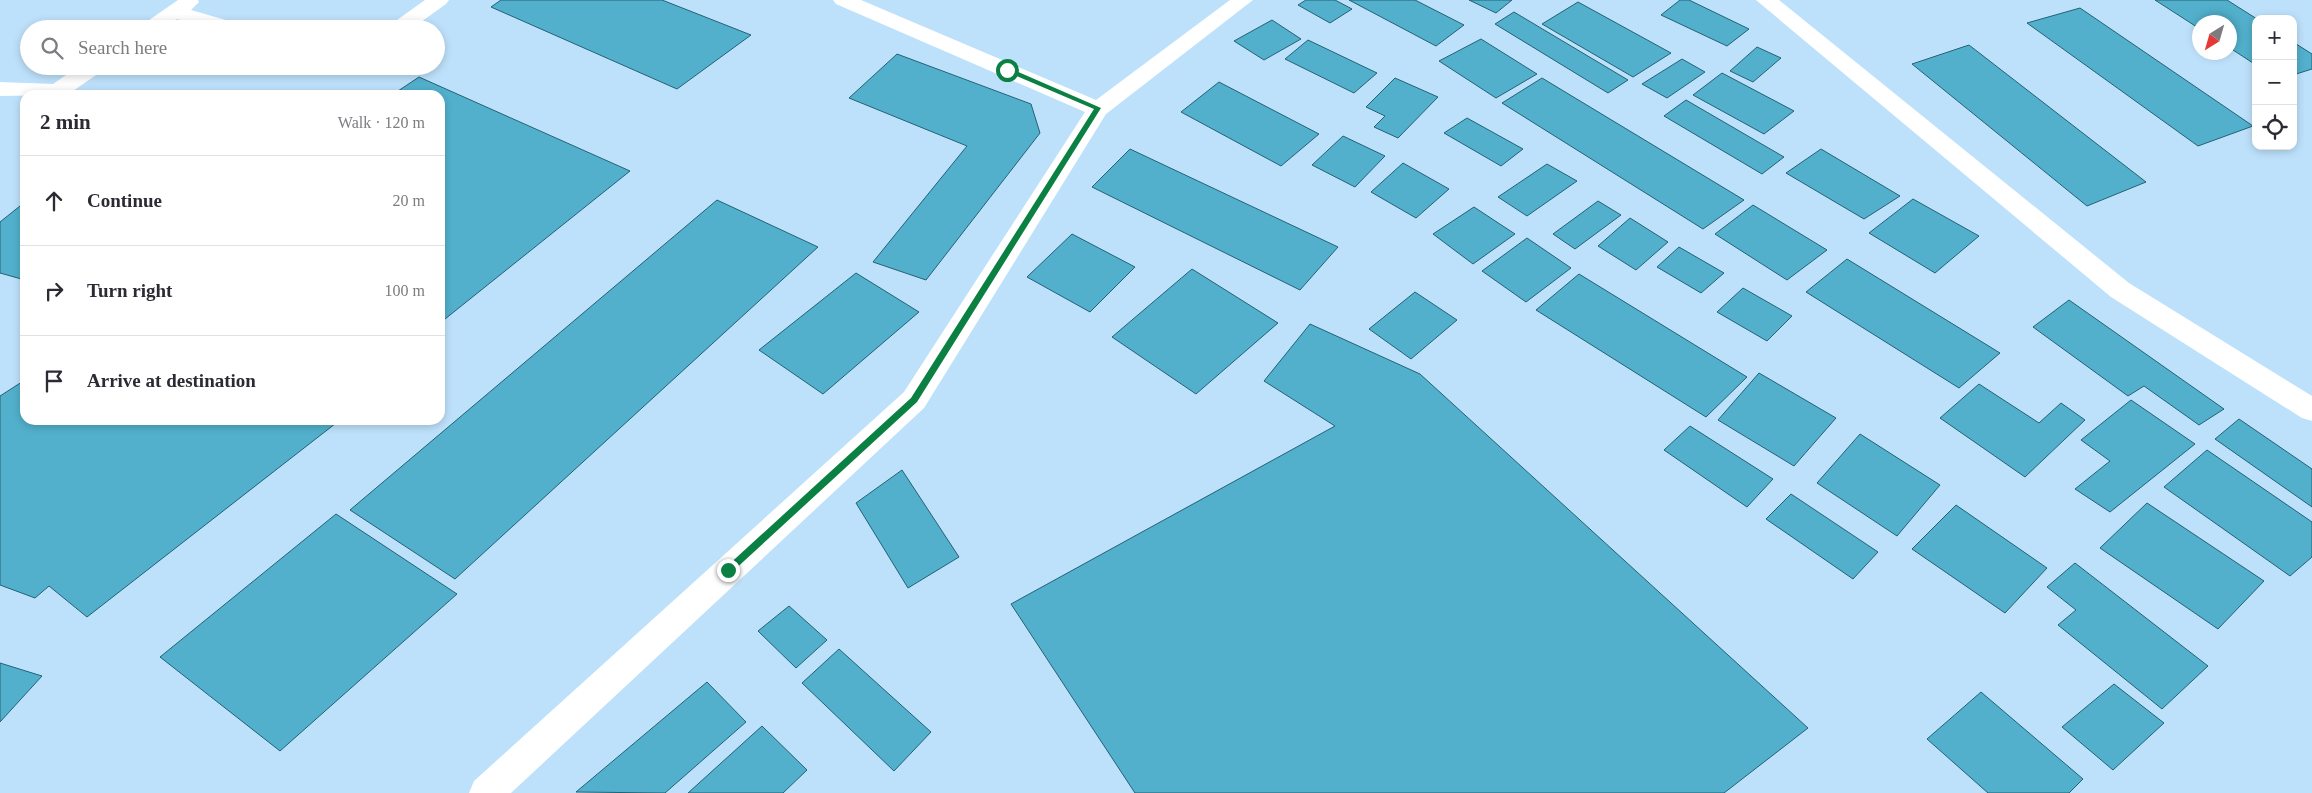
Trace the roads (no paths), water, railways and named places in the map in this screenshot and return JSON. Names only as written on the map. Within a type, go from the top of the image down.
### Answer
[{"type":"street","points":[[162,20],[192,0]]},
{"type":"street","points":[[410,20],[439,0]]},
{"type":"street","points":[[843,0],[1098,108]]},
{"type":"street","points":[[486,793],[914,400],[1098,108],[1242,0]]},
{"type":"street","points":[[1766,0],[2120,290],[2312,410]]},
{"type":"street","points":[[174,12],[203,20]]},
{"type":"street","points":[[59,90],[81,75]]},
{"type":"street","points":[[0,89],[29,90]]}]
